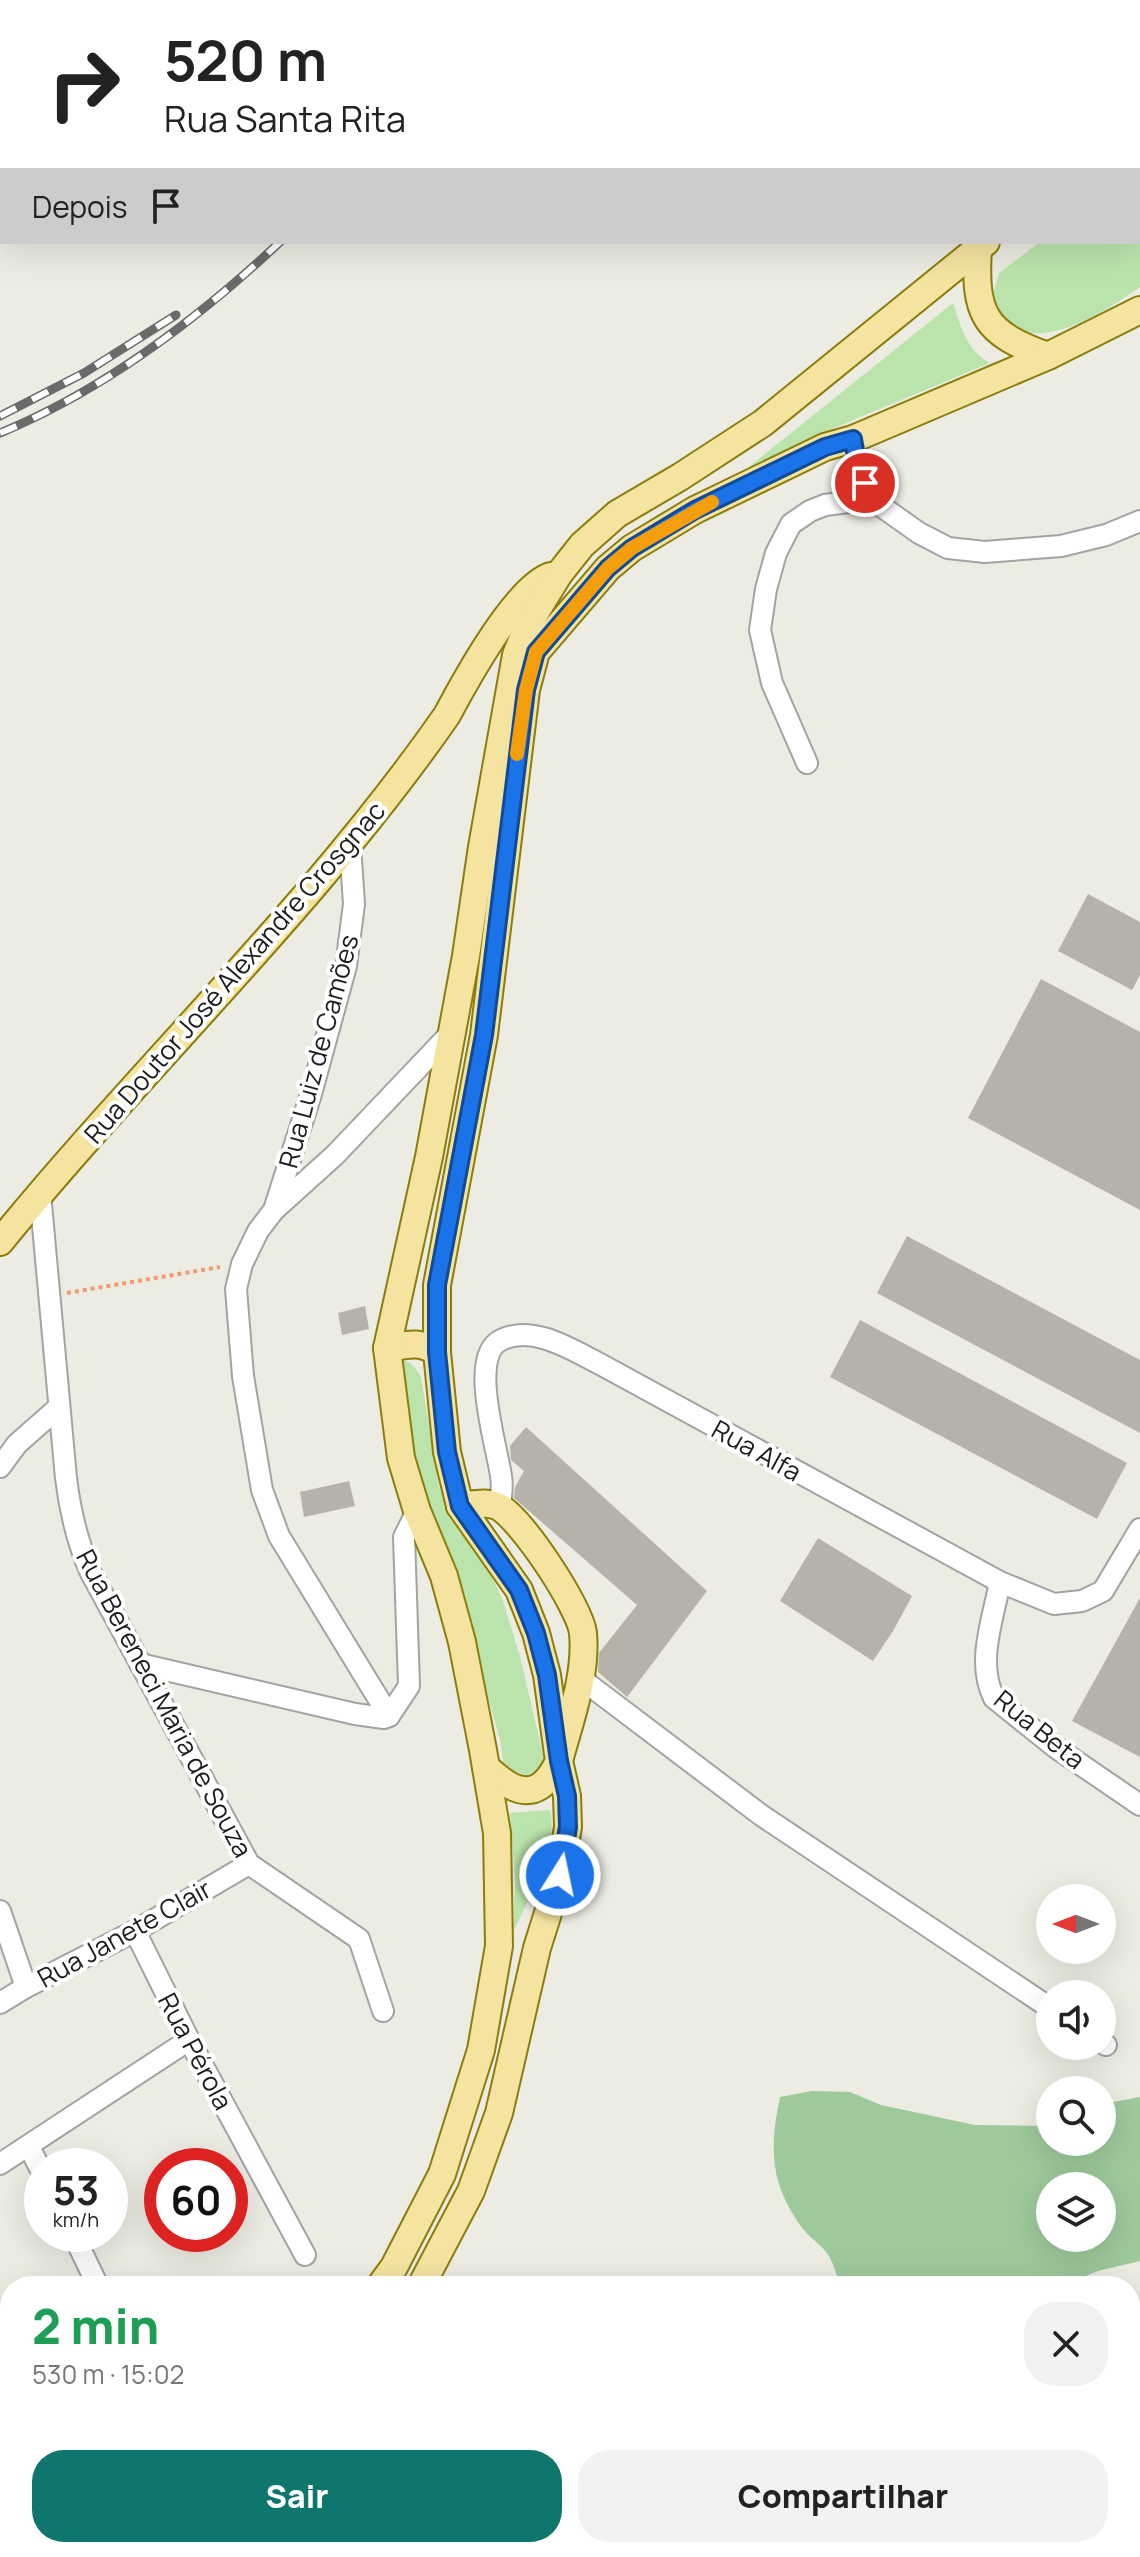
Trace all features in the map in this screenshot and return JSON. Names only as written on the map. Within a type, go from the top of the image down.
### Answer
[{"type":"main road","points":[[982,245],[976,283],[980,307],[1003,336],[1048,356]]},
{"type":"main road","points":[[387,2276],[442,2174],[481,2050],[499,1946],[497,1833],[486,1767],[462,1642],[444,1576],[417,1511],[401,1458],[387,1348],[429,1157],[516,655],[529,623],[559,574],[582,545],[617,514],[763,423],[982,245]]},
{"type":"main road","points":[[426,2276],[471,2191],[499,2113],[537,1948],[560,1875],[568,1827],[567,1796],[547,1675],[536,1633],[519,1590],[460,1506],[447,1452],[437,1352],[437,1285],[484,1035],[526,690],[536,652],[608,568],[632,548],[695,510],[825,447],[853,439],[1048,356],[1140,310]]},
{"type":"main road","name":"Rua Doutor José Alexandre Crosgnac","points":[[0,1242],[350,844],[430,740],[512,610],[545,578],[559,574]]},
{"type":"main road","points":[[458,694],[490,695],[506,703]]},
{"type":"main road","points":[[387,1348],[415,1344],[437,1352]]},
{"type":"main road","points":[[460,1506],[487,1503],[500,1507],[550,1566],[579,1617],[583,1633],[580,1678],[559,1761],[545,1783],[533,1789],[514,1789],[486,1767]]},
{"type":"main road","points":[[494,1554],[560,1585]]},
{"type":"street","points":[[853,439],[858,468],[871,499],[919,533],[948,548],[985,552],[1061,546],[1106,535],[1140,521]]},
{"type":"street","points":[[807,763],[772,683],[760,630],[766,589],[776,553],[791,524],[825,505],[871,499]]},
{"type":"street","name":"Rua Luiz de Camões","points":[[274,1210],[311,1094],[346,966],[354,904],[350,844]]},
{"type":"street","points":[[389,1716],[279,1536],[267,1508],[243,1376],[236,1289],[242,1264],[258,1231],[274,1210],[335,1155],[451,1033]]},
{"type":"street","name":"Rua Bereneci Maria de Souza","points":[[40,1193],[70,1509],[79,1545],[90,1571],[249,1864],[359,1939],[383,2011]]},
{"type":"street","name":"Rua Alfa","points":[[500,1507],[502,1479],[484,1377],[487,1355],[495,1343],[508,1336],[538,1336],[600,1364],[1000,1582],[1054,1604],[1082,1601],[1103,1591],[1140,1529]]},
{"type":"street","points":[[0,1467],[17,1444],[59,1407]]},
{"type":"street","points":[[140,1664],[355,1714],[389,1716],[409,1686],[404,1537],[417,1511]]},
{"type":"street","name":"Rua Beta","points":[[1000,1582],[984,1669],[994,1698],[1055,1747],[1140,1805]]},
{"type":"street","points":[[580,1678],[761,1815],[1036,1999]]},
{"type":"street","name":"Rua Janete Clair","points":[[0,2003],[135,1931],[249,1864]]},
{"type":"street","points":[[0,1911],[26,1987]]},
{"type":"street","name":"Rua Pérola","points":[[135,1931],[189,2040],[305,2255]]},
{"type":"street","points":[[0,2164],[189,2040]]},
{"type":"street","points":[[82,2252],[93,2276]]},
{"type":"path","points":[[48,1297],[242,1264]]},
{"type":"green space","points":[[1037,244],[1140,244],[1140,287],[1093,316],[1054,331],[1036,333],[1019,330],[1005,320],[992,298],[999,273]]},
{"type":"green space","points":[[953,303],[970,345],[990,363],[822,433],[740,474]]},
{"type":"green space","points":[[398,1360],[412,1365],[421,1377],[439,1487],[457,1528],[489,1570],[503,1601],[520,1656],[543,1755],[542,1765],[527,1776],[503,1762],[501,1744],[451,1562],[405,1447]]},
{"type":"green space","points":[[550,1810],[552,1825],[546,1856],[513,1933],[515,1882],[510,1813]]},
{"type":"green space","points":[[812,2091],[850,2092],[881,2105],[975,2125],[1036,2126],[1036,2156],[1116,2156],[1116,2101],[1140,2097],[1140,2261],[1086,2276],[837,2276],[829,2256],[803,2229],[784,2197],[778,2181],[774,2150],[780,2097]]},
{"type":"building","points":[[1088,894],[1140,922],[1140,975],[1132,990],[1058,951]]},
{"type":"building","points":[[1041,979],[1140,1032],[1140,1210],[968,1118]]},
{"type":"building","points":[[907,1236],[1140,1360],[1140,1433],[877,1293]]},
{"type":"building","points":[[365,1306],[369,1329],[342,1335],[338,1313]]},
{"type":"building","points":[[860,1320],[1127,1463],[1097,1519],[830,1377]]},
{"type":"building","points":[[526,1427],[707,1591],[627,1697],[598,1672],[599,1653],[637,1605],[514,1498],[515,1487],[524,1471],[511,1460],[510,1446]]},
{"type":"building","points":[[349,1481],[355,1506],[304,1517],[300,1492]]},
{"type":"building","points":[[818,1538],[912,1596],[873,1661],[780,1601]]},
{"type":"building","points":[[1140,1598],[1140,1757],[1072,1721]]},
{"type":"railway","points":[[0,433],[39,416],[113,374],[183,325],[278,244]]},
{"type":"railway","points":[[0,416],[84,373],[176,315]]},
{"type":"slow traffic","points":[[517,754],[526,690],[536,652],[608,568],[632,548],[712,502]]},
{"type":"route","points":[[560,1875],[568,1827],[567,1796],[547,1675],[536,1633],[519,1590],[460,1506],[447,1452],[437,1352],[437,1285],[484,1035],[526,690],[536,652],[608,568],[632,548],[695,510],[825,447],[853,439],[858,468],[865,483]]}]
